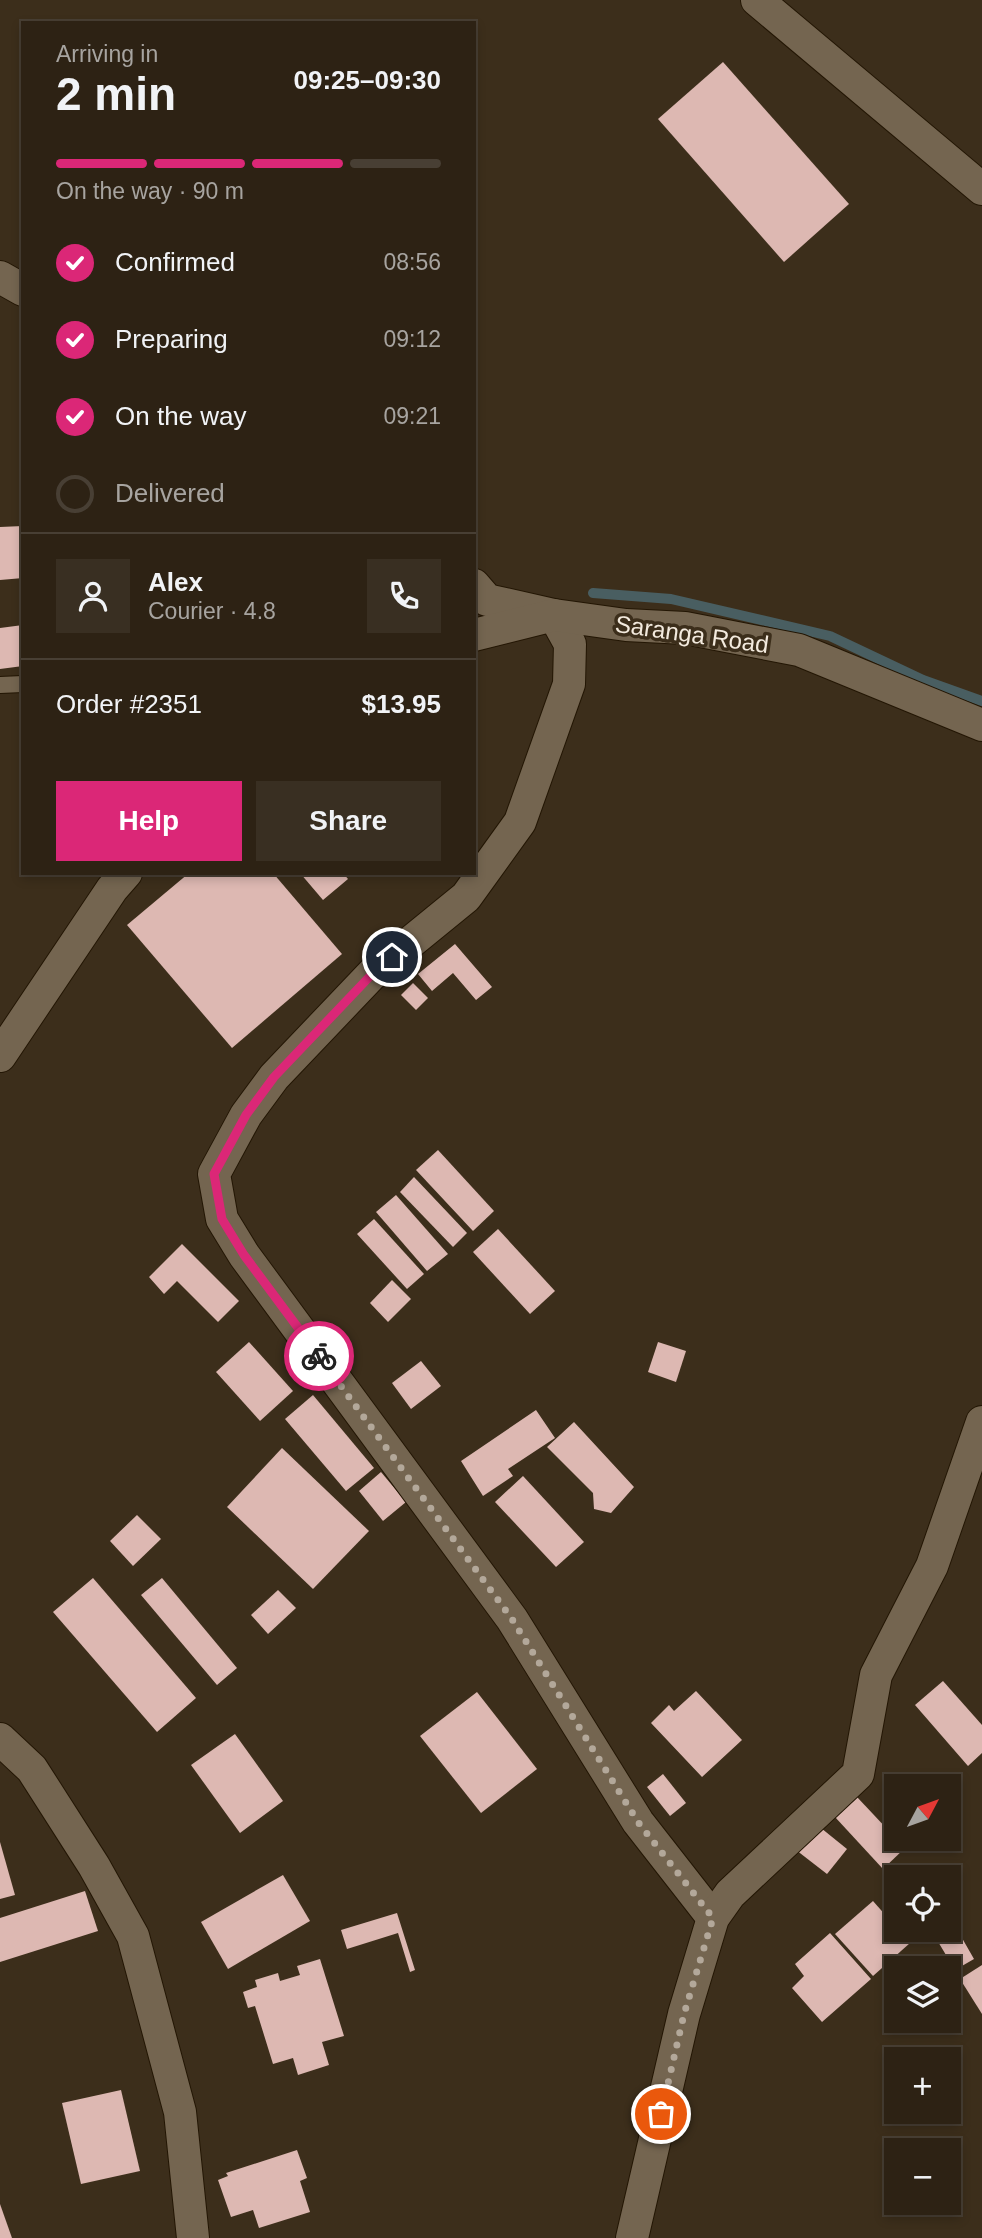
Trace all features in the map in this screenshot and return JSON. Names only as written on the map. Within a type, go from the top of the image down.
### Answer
[{"type":"street","points":[[757,0],[982,189]]},
{"type":"street","points":[[0,277],[21,289]]},
{"type":"street","points":[[476,588],[487,600],[554,615],[570,644],[569,684],[520,822],[466,897],[374,972],[274,1077],[246,1115],[214,1174],[222,1219],[244,1255],[512,1619],[638,1822],[713,1918]]},
{"type":"street","name":"Saranga Road","points":[[476,634],[554,615],[626,625],[685,628],[799,650],[982,724]]},
{"type":"street","points":[[0,1056],[112,889],[124,875]]},
{"type":"street","points":[[632,2238],[684,2014],[713,1918],[730,1894],[859,1774],[876,1675],[932,1566],[982,1422]]},
{"type":"street","points":[[0,1739],[32,1769],[94,1866],[133,1936],[180,2112],[193,2238]]},
{"type":"lane","points":[[0,685],[21,684]]},
{"type":"building","points":[[723,62],[849,204],[784,262],[658,119]]},
{"type":"building","points":[[21,526],[21,578],[0,580],[0,527]]},
{"type":"building","points":[[21,625],[21,666],[0,669],[0,628]]},
{"type":"building","points":[[187,875],[275,875],[342,954],[232,1048],[127,925]]},
{"type":"building","points":[[302,875],[345,875],[348,879],[323,900]]},
{"type":"building","points":[[455,944],[492,987],[476,1000],[453,973],[432,991],[418,974]]},
{"type":"building","points":[[413,983],[428,998],[416,1010],[401,995]]},
{"type":"building","points":[[438,1150],[494,1211],[473,1231],[416,1170]]},
{"type":"building","points":[[414,1177],[467,1233],[453,1247],[400,1192]]},
{"type":"building","points":[[396,1195],[448,1254],[427,1271],[376,1212]]},
{"type":"building","points":[[374,1219],[424,1274],[407,1289],[357,1234]]},
{"type":"building","points":[[498,1229],[555,1291],[530,1314],[473,1252]]},
{"type":"building","points":[[182,1244],[239,1301],[218,1322],[177,1281],[164,1294],[149,1277]]},
{"type":"building","points":[[392,1280],[411,1299],[388,1322],[370,1303]]},
{"type":"building","points":[[249,1342],[293,1391],[260,1421],[216,1372]]},
{"type":"building","points":[[658,1342],[686,1351],[676,1382],[648,1372]]},
{"type":"building","points":[[421,1361],[441,1386],[411,1409],[392,1383]]},
{"type":"building","points":[[313,1395],[374,1468],[346,1491],[285,1419]]},
{"type":"building","points":[[536,1410],[555,1438],[508,1469],[513,1476],[483,1496],[461,1461]]},
{"type":"building","points":[[574,1422],[634,1487],[611,1513],[594,1509],[593,1493],[547,1447]]},
{"type":"building","points":[[282,1448],[369,1531],[313,1589],[227,1507]]},
{"type":"building","points":[[381,1472],[406,1502],[383,1521],[359,1491]]},
{"type":"building","points":[[523,1476],[584,1542],[556,1567],[495,1502]]},
{"type":"building","points":[[137,1515],[161,1539],[133,1566],[110,1541]]},
{"type":"building","points":[[93,1578],[196,1698],[157,1732],[53,1612]]},
{"type":"building","points":[[162,1578],[237,1668],[217,1685],[141,1595]]},
{"type":"building","points":[[278,1590],[296,1608],[268,1634],[251,1615]]},
{"type":"building","points":[[943,1681],[982,1725],[982,1753],[968,1766],[915,1705]]},
{"type":"building","points":[[696,1691],[742,1740],[702,1777],[651,1723],[669,1705],[674,1711]]},
{"type":"building","points":[[477,1692],[537,1769],[481,1813],[420,1736]]},
{"type":"building","points":[[235,1734],[283,1801],[240,1833],[191,1765]]},
{"type":"building","points":[[663,1774],[686,1803],[670,1816],[647,1787]]},
{"type":"building","points":[[857,1797],[884,1826],[884,1852],[901,1852],[884,1865],[883,1869],[835,1817]]},
{"type":"building","points":[[816,1824],[847,1849],[827,1874],[796,1850]]},
{"type":"building","points":[[0,1842],[15,1895],[0,1899]]},
{"type":"building","points":[[283,1875],[310,1921],[228,1969],[201,1922]]},
{"type":"building","points":[[85,1891],[98,1931],[0,1962],[0,1918]]},
{"type":"building","points":[[873,1901],[884,1913],[884,1942],[910,1943],[895,1956],[884,1956],[884,1966],[873,1976],[835,1934]]},
{"type":"building","points":[[397,1913],[415,1970],[410,1972],[398,1933],[347,1949],[341,1930]]},
{"type":"building","points":[[830,1933],[871,1979],[822,2022],[792,1988],[804,1976],[795,1964]]},
{"type":"building","points":[[961,1936],[974,1959],[961,1967],[961,1956],[947,1956],[938,1942],[961,1942]]},
{"type":"building","points":[[320,1959],[344,2036],[322,2042],[329,2065],[298,2075],[293,2058],[273,2064],[255,2006],[248,2008],[243,1992],[257,1987],[255,1980],[278,1973],[280,1981],[300,1975],[297,1966]]},
{"type":"building","points":[[982,1965],[982,2014],[961,1981]]},
{"type":"building","points":[[121,2090],[140,2171],[81,2184],[62,2103]]},
{"type":"building","points":[[297,2150],[307,2178],[300,2181],[310,2212],[259,2228],[253,2210],[231,2217],[218,2180],[228,2176],[226,2173]]},
{"type":"building","points":[[0,2204],[12,2238],[0,2238]]},
{"type":"waterway","points":[[593,593],[671,599],[830,636],[923,680],[982,701]]},
{"type":"way so far","points":[[319,1356],[512,1619],[638,1822],[713,1918],[684,2014],[661,2114]]},
{"type":"route","points":[[319,1356],[244,1255],[222,1219],[214,1174],[246,1115],[274,1077],[374,972],[392,957]]}]
